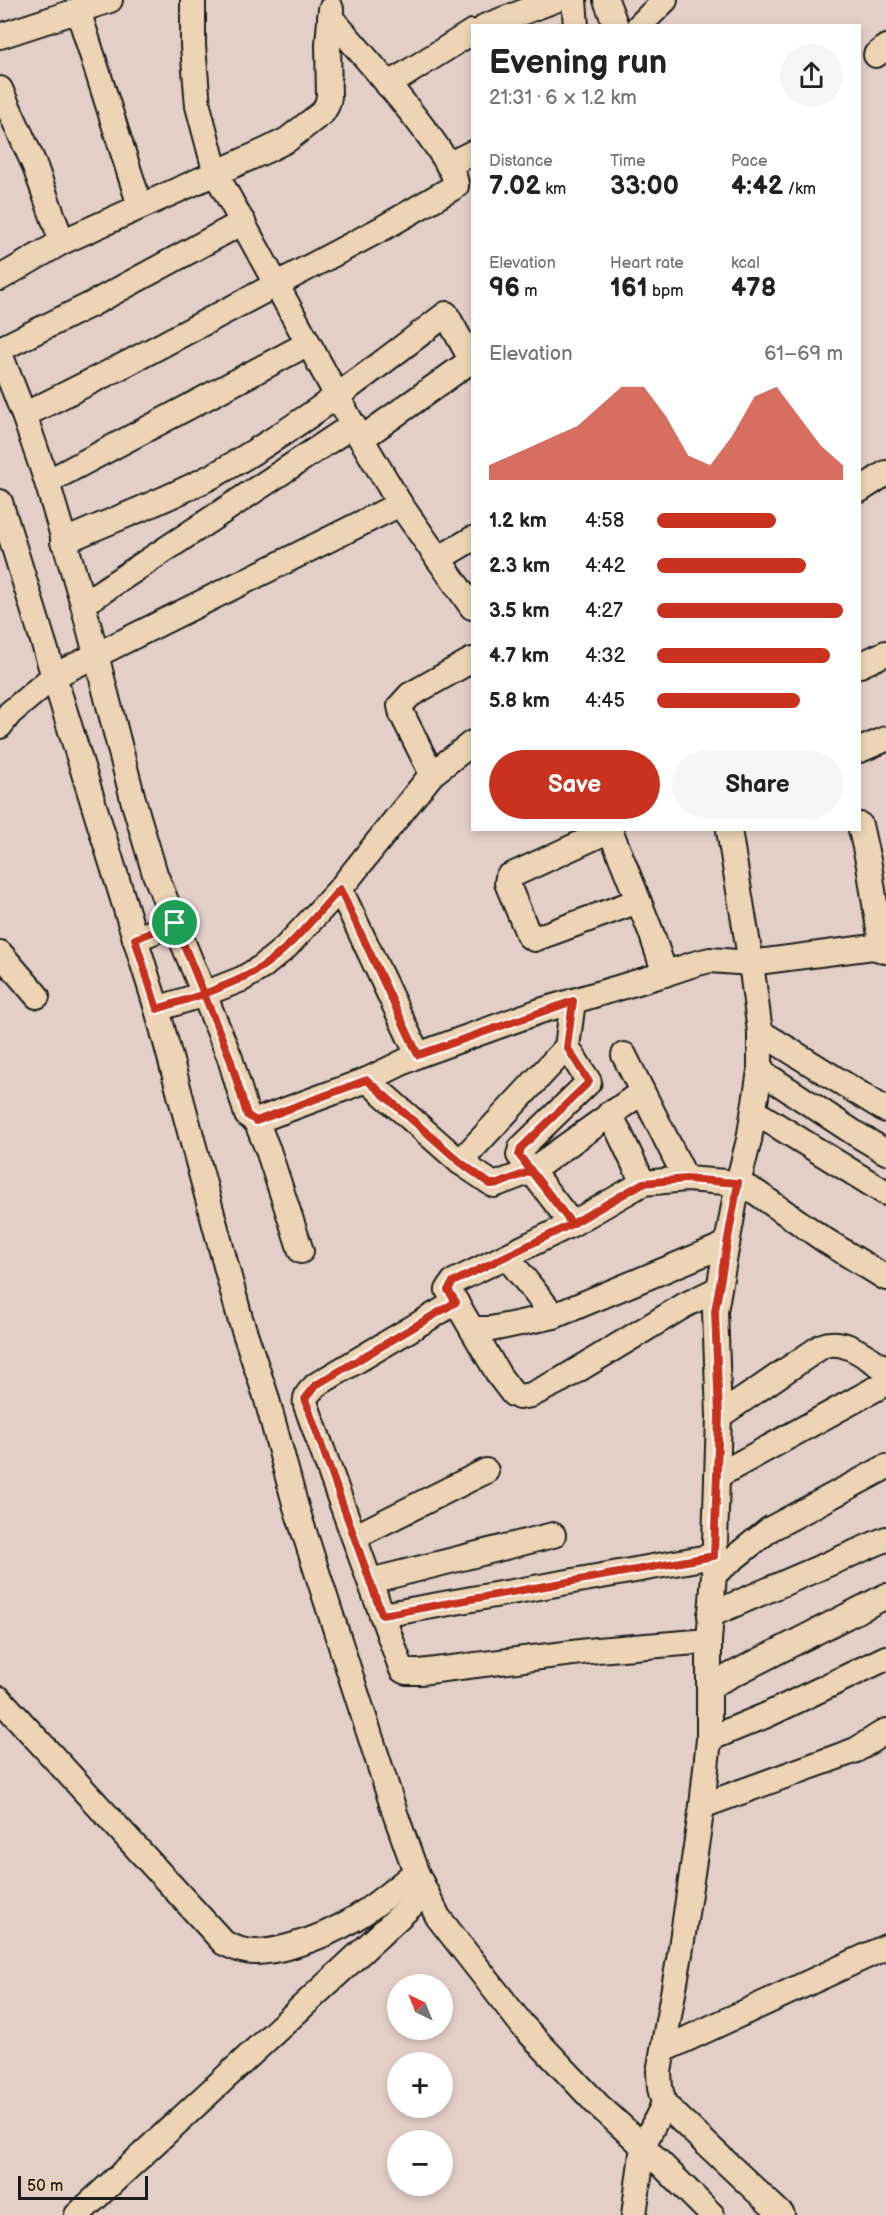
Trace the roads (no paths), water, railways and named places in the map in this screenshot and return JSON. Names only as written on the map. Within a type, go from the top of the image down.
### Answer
[{"type":"street","points":[[0,36],[110,0]]},
{"type":"street","points":[[194,0],[193,46],[198,106],[216,174],[357,432],[400,504],[471,606]]},
{"type":"street","points":[[491,24],[555,0]]},
{"type":"street","points":[[574,0],[576,24]]},
{"type":"street","points":[[606,0],[615,24]]},
{"type":"street","points":[[641,24],[665,0]]},
{"type":"street","points":[[0,278],[62,242],[287,140],[322,112],[329,97],[328,44],[331,8]]},
{"type":"street","points":[[24,415],[128,363],[456,186],[457,182],[448,165],[425,131],[331,8]]},
{"type":"street","points":[[78,10],[140,206]]},
{"type":"street","points":[[388,85],[471,33]]},
{"type":"street","points":[[0,89],[34,165],[62,242]]},
{"type":"street","points":[[448,165],[471,154]]},
{"type":"street","points":[[0,349],[102,298],[243,222]]},
{"type":"street","points":[[63,542],[180,492],[255,451],[337,395],[446,314],[471,358]]},
{"type":"street","points":[[47,483],[307,344]]},
{"type":"street","points":[[0,354],[47,483],[83,604],[134,802],[156,874],[230,1058],[247,1115],[256,1121],[268,1150],[301,1251]]},
{"type":"street","points":[[83,604],[471,361]]},
{"type":"street","points":[[861,489],[886,473]]},
{"type":"street","points":[[0,502],[157,1009],[240,1318],[266,1396],[296,1507],[396,1816],[421,1883],[449,1933],[523,2026],[597,2104],[712,2215]]},
{"type":"street","points":[[0,726],[10,713],[54,676],[400,504]]},
{"type":"street","points":[[438,559],[471,540]]},
{"type":"street","points":[[861,664],[886,652]]},
{"type":"street","points":[[432,774],[400,706],[410,695],[471,661]]},
{"type":"street","points":[[861,750],[886,739]]},
{"type":"street","points":[[157,1009],[242,979],[262,967],[285,948],[340,889],[432,774],[471,744]]},
{"type":"street","points":[[256,1121],[367,1080],[418,1055],[573,1001],[711,960],[751,963],[866,948],[884,950],[861,829]]},
{"type":"street","points":[[608,831],[508,877],[507,883],[530,936],[534,939],[638,901]]},
{"type":"street","points":[[610,831],[665,974]]},
{"type":"street","points":[[729,831],[760,1032],[760,1071],[747,1154],[738,1183],[718,1288],[714,1330],[719,1416],[709,1641],[709,1739],[702,1806],[665,2049],[659,2072],[664,2104],[782,2215]]},
{"type":"street","points":[[340,889],[418,1055]]},
{"type":"street","points":[[135,939],[175,923]]},
{"type":"street","points":[[0,953],[37,996]]},
{"type":"street","points":[[460,1162],[567,1047],[573,1001]]},
{"type":"street","points":[[760,1032],[886,1110]]},
{"type":"street","points":[[567,1047],[589,1082],[521,1148],[519,1155],[572,1224]]},
{"type":"street","points":[[624,1055],[686,1179]]},
{"type":"street","points":[[760,1071],[886,1152]]},
{"type":"street","points":[[367,1080],[460,1162],[494,1185],[531,1171],[642,1092]]},
{"type":"street","points":[[754,1112],[886,1193]]},
{"type":"street","points":[[610,1113],[643,1183]]},
{"type":"street","points":[[718,1288],[685,1305],[578,1370],[531,1395],[519,1397],[513,1394],[500,1377],[448,1290],[453,1282],[572,1224],[643,1183],[686,1179],[738,1183],[886,1278]]},
{"type":"street","points":[[472,1329],[508,1327],[554,1316],[727,1244]]},
{"type":"street","points":[[507,1257],[554,1316]]},
{"type":"street","points":[[456,1302],[316,1385],[306,1395],[306,1405],[400,1667],[407,1672],[597,1650],[709,1641]]},
{"type":"street","points":[[719,1416],[822,1346],[832,1342],[843,1344],[886,1369]]},
{"type":"street","points":[[717,1476],[886,1383]]},
{"type":"street","points":[[382,1615],[714,1565],[770,1529],[886,1467]]},
{"type":"street","points":[[354,1537],[486,1471]]},
{"type":"street","points":[[370,1581],[553,1535]]},
{"type":"street","points":[[710,1615],[886,1539]]},
{"type":"street","points":[[710,1686],[886,1596]]},
{"type":"street","points":[[709,1739],[886,1658]]},
{"type":"street","points":[[0,1699],[224,1943],[246,1951],[266,1952],[311,1940],[346,1925],[383,1900],[421,1883]]},
{"type":"street","points":[[702,1806],[856,1750],[886,1731]]},
{"type":"street","points":[[77,2215],[421,1883]]},
{"type":"street","points":[[665,2049],[886,1947]]},
{"type":"street","points":[[634,2215],[643,2146],[664,2104]]}]
